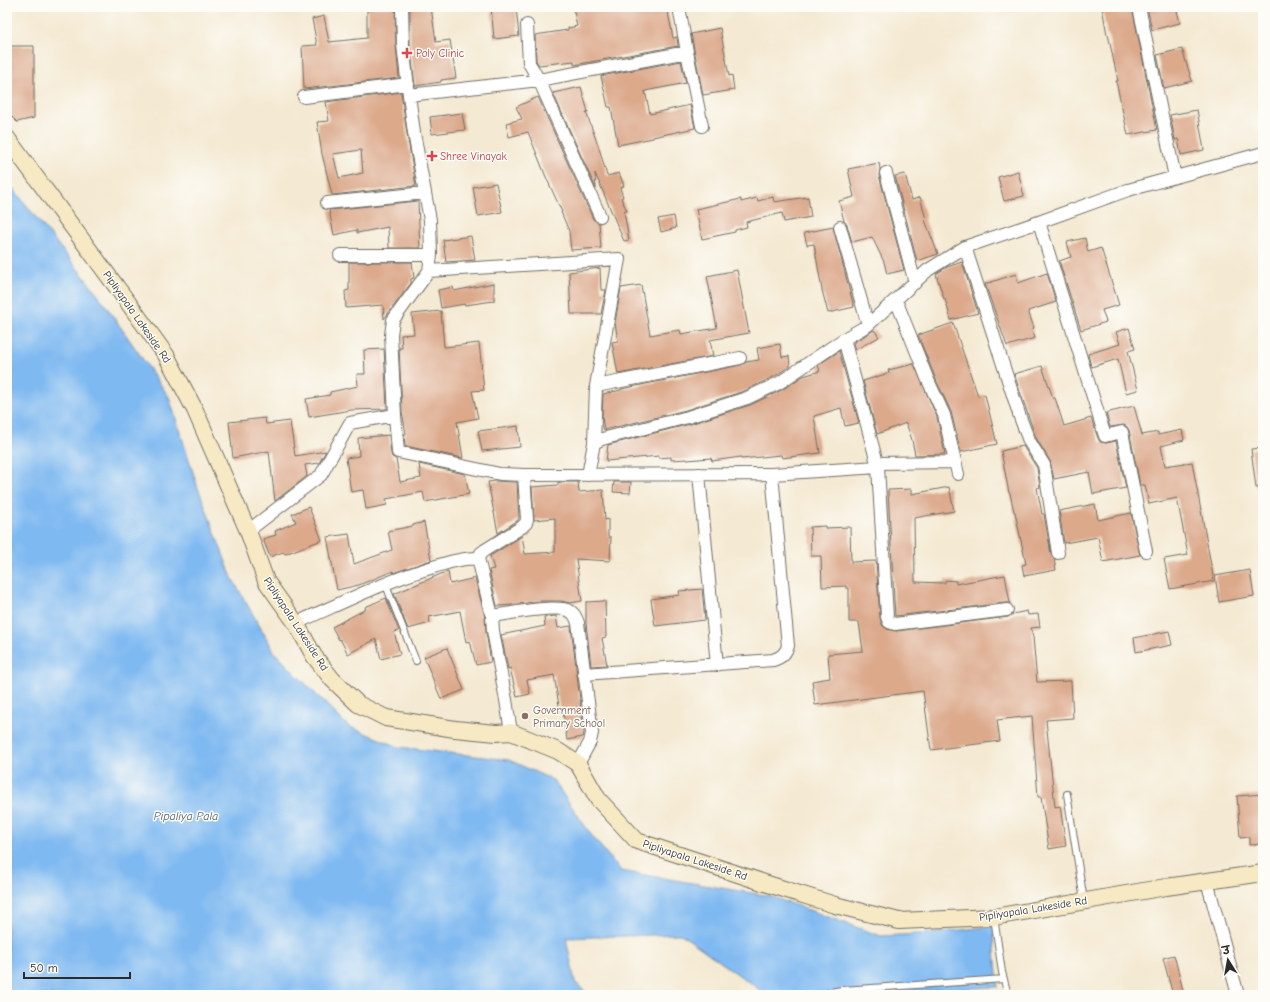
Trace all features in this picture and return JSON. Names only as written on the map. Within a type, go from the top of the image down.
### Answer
[{"type":"street","points":[[402,7],[403,45],[414,133],[430,220],[431,255],[429,272],[393,320],[391,335],[398,452],[500,474],[524,475],[772,474],[877,465],[955,462]]},
{"type":"street","points":[[679,7],[702,126]]},
{"type":"street","points":[[1139,7],[1175,177]]},
{"type":"street","points":[[527,25],[529,63],[539,80],[600,216]]},
{"type":"street","points":[[304,97],[539,80],[687,52]]},
{"type":"street","name":"Pipliyapala Lakeside Rd","points":[[7,138],[166,355],[194,410],[248,531],[266,581],[296,623],[314,656],[332,679],[358,704],[386,718],[455,729],[496,733],[511,732],[558,751],[578,764],[598,799],[637,841],[835,905],[899,921],[994,917],[1166,887],[1263,873]]},
{"type":"street","points":[[594,444],[602,439],[688,416],[747,398],[779,383],[844,339],[868,325],[928,270],[966,247],[1128,190],[1263,153]]},
{"type":"street","points":[[886,173],[915,283]]},
{"type":"street","points":[[327,203],[425,193]]},
{"type":"street","points":[[1039,222],[1105,436],[1122,432],[1146,551]]},
{"type":"street","points":[[840,227],[868,325]]},
{"type":"street","points":[[966,247],[1020,417],[1029,441],[1044,465],[1058,553]]},
{"type":"street","points":[[340,255],[431,255]]},
{"type":"street","points":[[429,272],[619,259],[596,386],[594,444],[588,475]]},
{"type":"street","points":[[896,300],[927,378],[944,415],[958,474]]},
{"type":"street","points":[[844,339],[877,465],[887,617],[889,622],[896,624],[1007,610]]},
{"type":"street","points":[[596,386],[740,358]]},
{"type":"street","points":[[248,531],[321,475],[350,423],[395,415]]},
{"type":"street","points":[[699,474],[717,664]]},
{"type":"street","points":[[584,674],[773,660],[781,658],[786,653],[788,646],[772,474]]},
{"type":"street","points":[[511,732],[493,632],[492,616],[478,558],[485,550],[526,523],[524,475]]},
{"type":"street","points":[[296,623],[413,573],[468,558],[478,558]]},
{"type":"street","points":[[492,616],[554,608],[567,610],[574,614],[578,624],[592,733],[590,742],[578,764]]},
{"type":"street","points":[[1207,881],[1238,995]]},
{"type":"lane","points":[[385,584],[416,661]]},
{"type":"lane","points":[[1067,794],[1084,901]]},
{"type":"lane","points":[[994,917],[1002,972],[1008,995]]},
{"type":"lane","points":[[826,995],[830,992],[842,990],[1004,979]]},
{"type":"water","name":"Pipaliya Pala","points":[[7,181],[97,293],[169,397],[197,485],[232,578],[275,653],[348,726],[399,747],[509,760],[553,780],[592,836],[621,871],[770,896],[881,936],[935,933],[993,926],[998,987],[822,995],[767,995],[681,934],[566,938],[575,982],[589,995],[7,995]]},
{"type":"building","points":[[367,7],[395,7],[399,78],[304,89],[302,46],[317,45],[312,19],[324,16],[329,42],[367,38]]},
{"type":"building","points":[[410,7],[431,7],[436,42],[450,40],[456,78],[415,86],[410,44]]},
{"type":"building","points":[[491,7],[516,7],[519,36],[494,39]]},
{"type":"building","points":[[573,7],[667,7],[673,38],[677,37],[678,46],[574,65],[574,61],[539,65],[536,61],[535,35],[568,30],[568,28],[577,26]]},
{"type":"building","points":[[1102,7],[1132,7],[1157,130],[1128,135]]},
{"type":"building","points":[[1147,7],[1176,7],[1180,23],[1152,30]]},
{"type":"building","points":[[720,28],[729,76],[732,75],[734,90],[703,95],[691,34]]},
{"type":"building","points":[[7,46],[34,46],[34,118],[17,122],[7,112]]},
{"type":"building","points":[[1182,49],[1192,81],[1164,88],[1157,55]]},
{"type":"building","points":[[681,61],[686,83],[645,91],[650,114],[690,105],[695,128],[618,145],[611,107],[608,107],[601,76]]},
{"type":"building","points":[[581,87],[588,112],[586,112],[607,176],[619,173],[624,186],[620,188],[623,197],[621,198],[627,211],[624,212],[629,240],[624,241],[595,173],[596,189],[553,93]]},
{"type":"building","points":[[401,92],[416,186],[332,195],[322,154],[317,122],[329,121],[326,102]],"holes":[[[361,150],[363,173],[339,178],[333,154]]]},
{"type":"building","points":[[538,97],[593,219],[599,223],[601,248],[571,250],[569,231],[528,132],[509,137],[506,123],[522,119],[516,107]]},
{"type":"building","points":[[1197,110],[1204,150],[1181,155],[1178,139],[1175,140],[1170,115]]},
{"type":"building","points":[[462,113],[465,130],[432,134],[430,117]]},
{"type":"building","points":[[879,163],[879,175],[904,270],[887,274],[884,262],[872,237],[852,242],[847,225],[844,221],[839,201],[854,197],[848,169]]},
{"type":"building","points":[[1018,171],[1024,196],[1004,201],[998,177]]},
{"type":"building","points":[[905,174],[912,200],[920,197],[925,220],[938,254],[917,261],[895,176]]},
{"type":"building","points":[[496,183],[502,212],[478,216],[473,187]]},
{"type":"building","points":[[773,197],[774,202],[808,197],[811,217],[784,222],[782,213],[746,222],[747,227],[735,230],[735,232],[702,239],[696,209],[741,199],[741,202],[757,198],[758,201]]},
{"type":"building","points":[[418,201],[420,248],[389,248],[388,227],[357,233],[357,230],[334,235],[329,210]]},
{"type":"building","points":[[674,216],[676,228],[661,232],[658,219]]},
{"type":"building","points":[[833,227],[854,307],[828,313],[822,290],[814,244],[807,245],[804,233]]},
{"type":"building","points":[[471,236],[475,260],[446,262],[443,240]]},
{"type":"building","points":[[1085,238],[1088,252],[1101,248],[1119,305],[1102,310],[1106,322],[1081,330],[1059,261],[1071,257],[1067,242]]},
{"type":"building","points":[[349,262],[412,262],[414,278],[411,279],[411,283],[384,319],[383,305],[346,308],[345,291],[349,290]]},
{"type":"building","points":[[962,262],[978,313],[951,320],[936,274],[947,267]]},
{"type":"building","points":[[600,268],[601,290],[606,290],[601,314],[571,314],[569,272]]},
{"type":"building","points":[[737,270],[749,333],[710,340],[713,356],[618,374],[612,342],[618,341],[615,323],[621,288],[641,285],[650,335],[680,330],[681,334],[717,328],[707,276]]},
{"type":"building","points":[[1047,273],[1056,302],[1028,311],[1034,328],[1032,329],[1035,338],[1007,346],[985,284],[1016,274],[1018,283]]},
{"type":"building","points":[[494,283],[494,301],[441,308],[438,290],[453,287],[454,291]]},
{"type":"building","points":[[441,311],[444,347],[479,343],[484,390],[472,391],[478,418],[457,422],[463,458],[405,446],[404,434],[406,434],[402,411],[399,348],[402,348],[401,335],[414,334],[412,314]]},
{"type":"building","points":[[953,323],[978,396],[985,395],[997,444],[961,452],[951,412],[918,335]]},
{"type":"building","points":[[1129,328],[1135,349],[1128,351],[1138,390],[1126,393],[1118,359],[1091,367],[1088,354],[1120,344],[1116,332]]},
{"type":"building","points":[[874,330],[879,337],[855,350],[853,343]]},
{"type":"building","points":[[780,344],[782,357],[789,356],[790,366],[775,376],[744,391],[686,410],[604,430],[602,417],[603,394],[759,360],[757,348]]},
{"type":"building","points":[[384,349],[387,409],[351,410],[309,417],[306,399],[330,395],[330,392],[358,386],[357,374],[365,374],[364,350]]},
{"type":"building","points":[[839,351],[859,423],[845,426],[841,408],[814,416],[820,453],[782,458],[781,455],[741,459],[741,457],[712,461],[711,458],[671,460],[671,457],[659,458],[659,456],[606,461],[608,445],[690,424],[750,405],[782,390],[803,376],[820,371],[818,365]]},
{"type":"building","points":[[914,364],[937,417],[945,454],[915,455],[906,423],[877,434],[863,381],[889,373],[888,370]]},
{"type":"building","points":[[1042,366],[1064,426],[1091,418],[1100,442],[1106,443],[1116,441],[1126,488],[1093,494],[1089,472],[1054,479],[1050,461],[1036,438],[1014,374]]},
{"type":"building","points":[[1134,406],[1142,435],[1158,432],[1158,435],[1182,430],[1184,440],[1161,446],[1165,466],[1192,462],[1214,581],[1170,589],[1164,559],[1188,555],[1177,498],[1149,504],[1145,485],[1140,485],[1129,430],[1124,425],[1110,427],[1106,413]]},
{"type":"building","points":[[265,418],[266,424],[290,421],[295,456],[326,451],[319,463],[305,465],[307,476],[275,501],[269,451],[233,458],[229,422]]},
{"type":"building","points":[[518,426],[520,447],[482,451],[478,431]]},
{"type":"building","points":[[389,435],[391,453],[392,457],[396,459],[400,482],[421,478],[419,464],[465,474],[469,494],[425,502],[423,492],[386,499],[387,505],[366,509],[363,490],[351,492],[346,458],[359,456],[358,438]]},
{"type":"building","points":[[1023,446],[1037,468],[1040,487],[1037,488],[1042,514],[1044,514],[1051,554],[1054,559],[1056,570],[1024,576],[1022,565],[1026,564],[1015,512],[1009,493],[1001,451]]},
{"type":"building","points":[[1263,448],[1263,487],[1256,488],[1251,449]]},
{"type":"building","points":[[488,482],[517,482],[519,518],[517,521],[498,533]]},
{"type":"building","points":[[558,482],[578,482],[579,492],[603,490],[605,520],[608,519],[608,537],[611,537],[610,561],[576,559],[582,601],[570,603],[561,601],[540,601],[497,606],[489,570],[494,569],[490,556],[522,536],[525,554],[555,552],[555,518],[534,520],[532,487],[558,485]]},
{"type":"building","points":[[614,482],[631,482],[630,493],[613,492]]},
{"type":"building","points":[[949,487],[954,511],[914,518],[915,582],[945,583],[945,580],[956,581],[956,584],[1005,575],[1010,603],[895,616],[888,490],[912,489],[912,494]]},
{"type":"building","points":[[1095,504],[1098,520],[1131,513],[1140,555],[1103,562],[1098,537],[1064,543],[1059,511]]},
{"type":"building","points":[[309,507],[322,540],[285,554],[283,552],[270,557],[263,539],[276,535],[275,531],[296,522],[292,514]]},
{"type":"building","points":[[424,522],[431,560],[393,573],[393,571],[359,585],[337,590],[327,537],[349,534],[354,564],[392,550],[388,531],[413,526]]},
{"type":"building","points":[[825,526],[825,528],[850,527],[851,562],[876,561],[880,617],[882,625],[887,629],[896,631],[1008,617],[1013,614],[1027,611],[1028,615],[1038,614],[1040,627],[1031,628],[1037,682],[1071,681],[1073,718],[1046,720],[1055,807],[1060,806],[1066,846],[1049,849],[1041,797],[1038,797],[1032,716],[997,720],[1000,741],[931,750],[923,691],[815,705],[812,681],[830,678],[828,654],[863,651],[859,622],[849,622],[849,588],[846,588],[846,586],[822,587],[821,556],[811,556],[810,527]]},
{"type":"building","points":[[1250,570],[1254,596],[1219,602],[1215,576]]},
{"type":"building","points":[[448,571],[450,584],[475,578],[485,617],[491,662],[476,665],[470,641],[466,642],[460,611],[429,617],[430,623],[408,629],[394,594]]},
{"type":"building","points":[[702,589],[705,620],[655,626],[651,599],[680,595],[679,591]]},
{"type":"building","points":[[386,598],[399,631],[394,632],[400,654],[381,659],[376,639],[348,654],[332,627],[366,609],[365,607]]},
{"type":"building","points":[[605,601],[606,637],[602,638],[607,665],[591,666],[586,624],[586,602]]},
{"type":"building","points":[[556,616],[558,628],[571,626],[584,733],[583,737],[567,740],[563,712],[560,712],[554,675],[527,680],[530,694],[517,697],[510,668],[508,669],[501,635],[545,626],[544,617]]},
{"type":"building","points":[[1169,631],[1172,645],[1136,652],[1134,638]]},
{"type":"building","points":[[447,648],[464,690],[441,699],[424,657]]},
{"type":"building","points":[[1263,794],[1263,844],[1249,845],[1249,837],[1240,838],[1237,796]]},
{"type":"building","points":[[1174,955],[1184,995],[1173,995],[1163,958]]},
{"type":"place","name":"Poly Clinic","points":[[407,53]]},
{"type":"place","name":"Shree Vinayak","points":[[432,156]]},
{"type":"place","name":"Government Primary School","points":[[525,716]]}]
